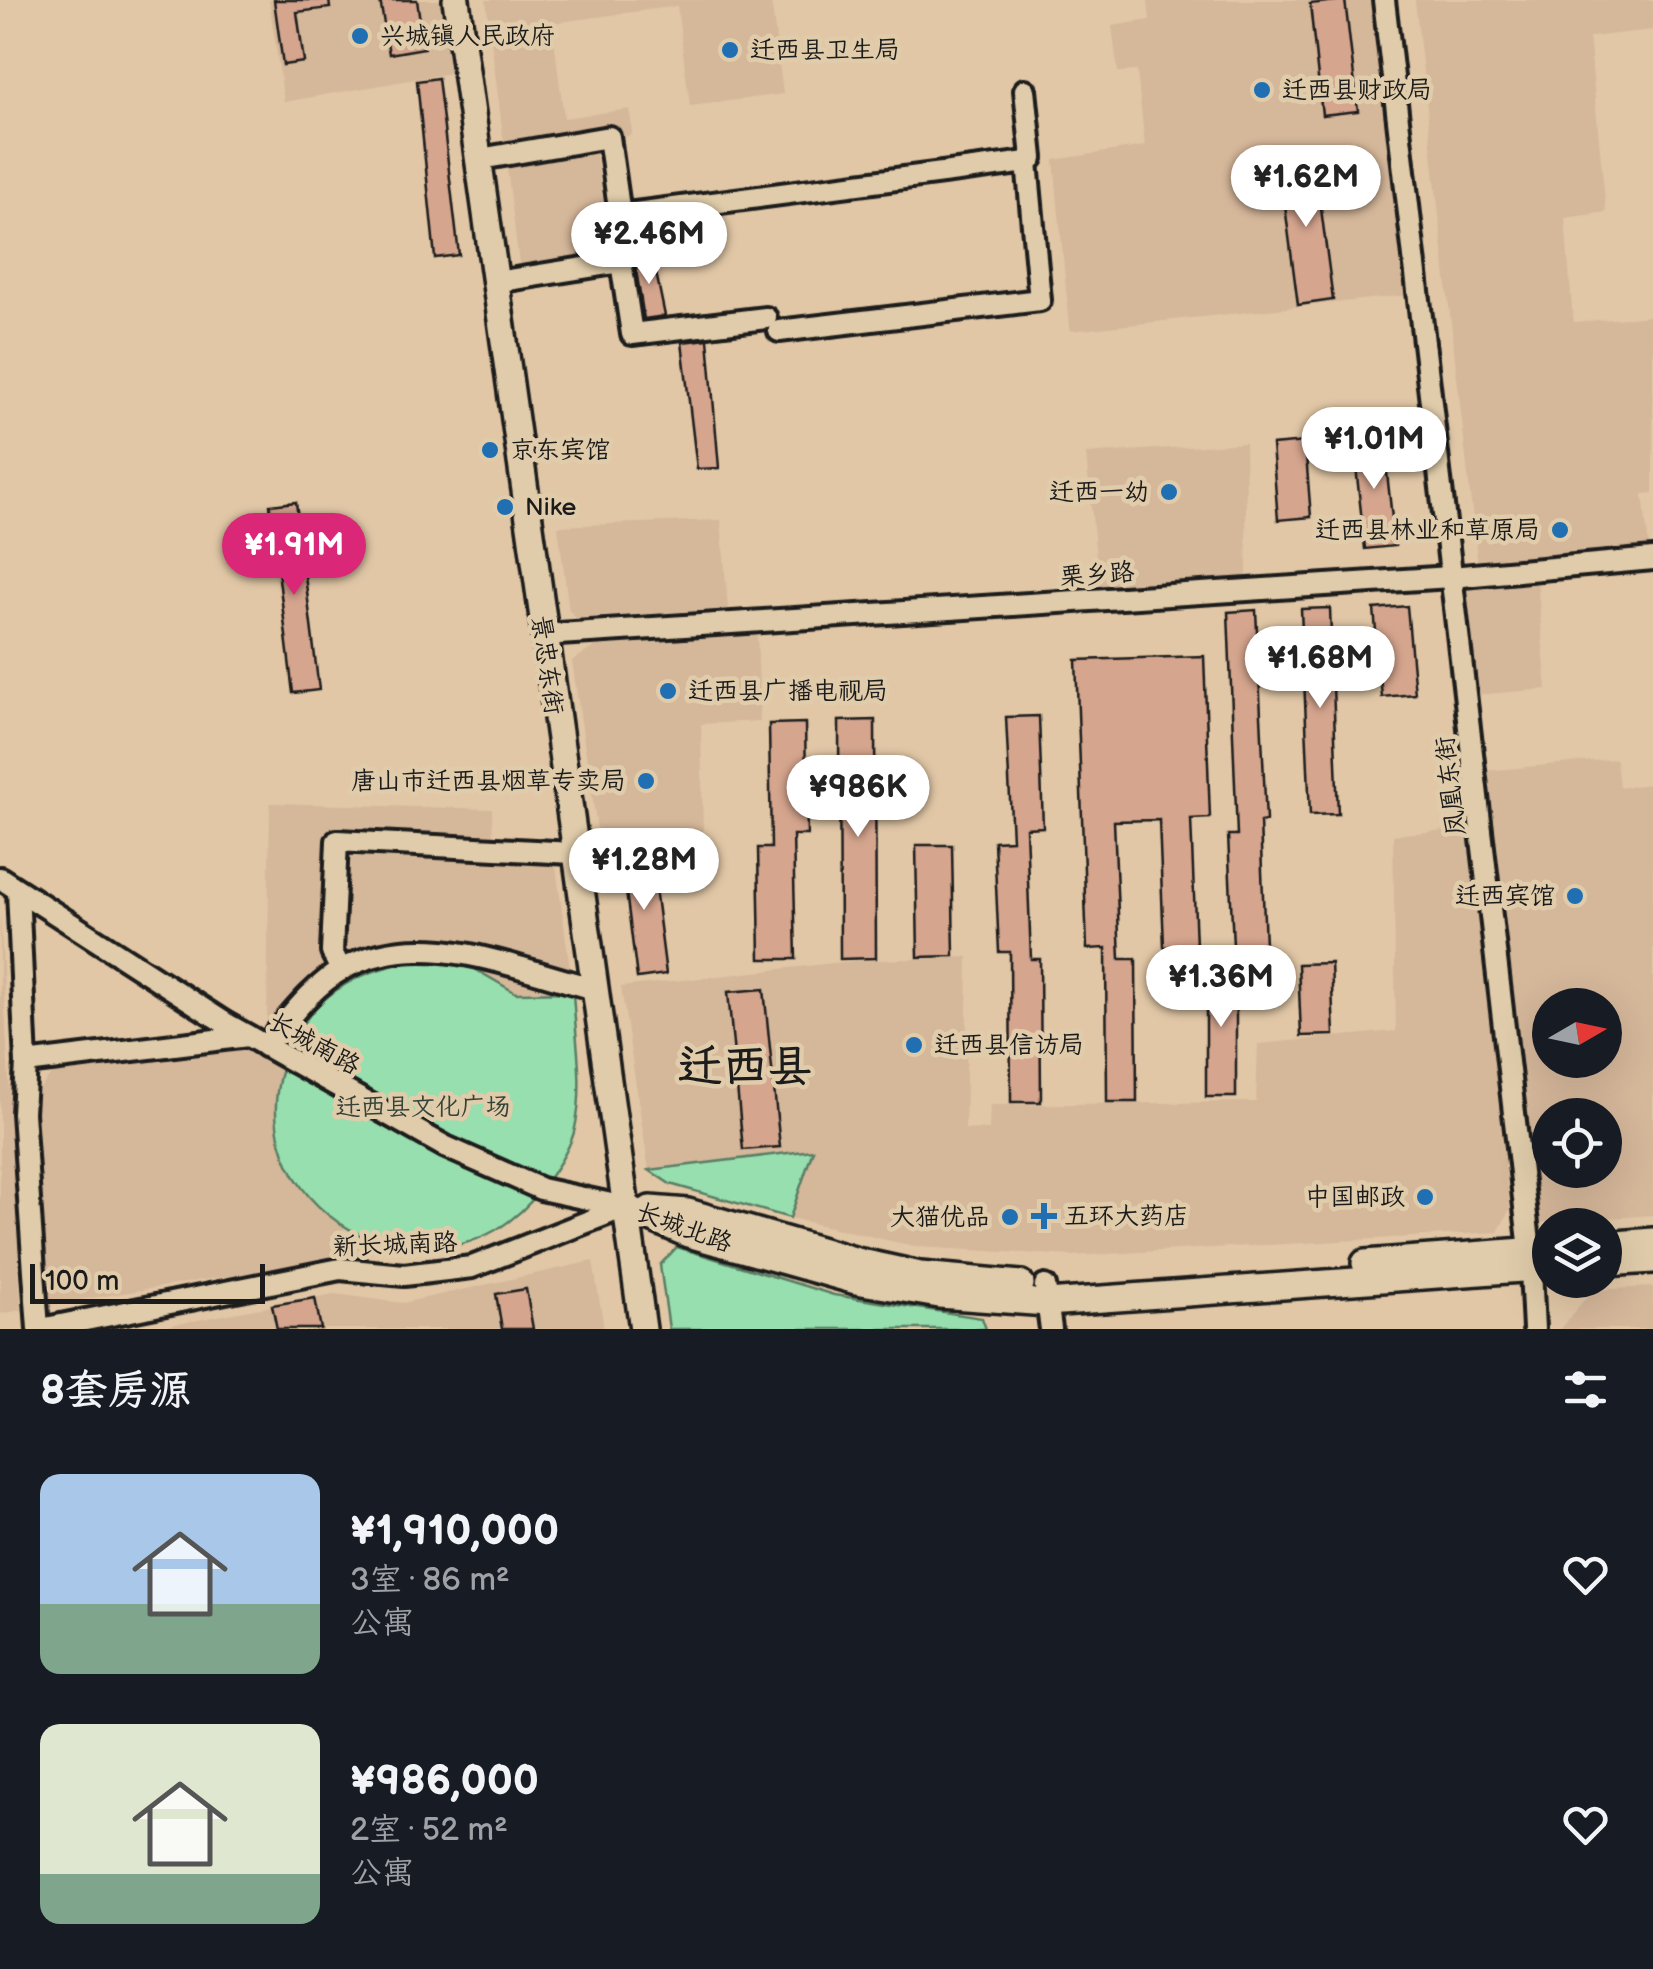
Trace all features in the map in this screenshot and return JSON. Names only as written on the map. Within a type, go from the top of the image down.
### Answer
[{"type":"main road","name":"景忠东街","points":[[456,0],[643,1329]]},
{"type":"main road","name":"长城北路","points":[[625,1206],[688,1234],[856,1281],[939,1295],[1048,1306],[1532,1260]]},
{"type":"main road","points":[[1622,1244],[1653,1241]]},
{"type":"main road","points":[[1622,1262],[1653,1260]]},
{"type":"street","name":"凤凰东街","points":[[1384,0],[1452,577],[1533,1208]]},
{"type":"street","points":[[480,159],[609,137],[620,215],[1026,162],[1032,158],[1025,90]]},
{"type":"street","points":[[496,282],[622,262],[632,334],[1040,300],[1026,162]]},
{"type":"street","name":"栗乡路","points":[[543,635],[1452,577],[1653,559]]},
{"type":"street","points":[[341,970],[332,952],[337,841],[573,853]]},
{"type":"street","name":"长城南路","points":[[0,878],[256,1041],[446,1147],[541,1189],[625,1206]]},
{"type":"street","points":[[18,891],[26,1063],[23,1113],[39,1329]]},
{"type":"street","points":[[26,1063],[256,1041],[341,970],[383,952],[442,950],[592,988]]},
{"type":"street","name":"新长城南路","points":[[39,1329],[340,1269],[404,1274],[472,1266],[625,1206]]},
{"type":"street","name":"凤凰东街","points":[[1534,1329],[1537,1298]]},
{"type":"shaded area","name":"兴城镇人民政府","points":[[269,0],[441,0],[450,73],[284,102]]},
{"type":"shaded area","points":[[486,0],[771,0],[783,94],[690,106],[677,6],[552,23],[564,118],[630,109],[632,134],[595,149],[612,257],[520,271]]},
{"type":"shaded area","points":[[1148,0],[1375,0],[1408,295],[1070,331],[1054,160],[1145,146],[1137,71],[1118,72],[1112,26],[1150,20]]},
{"type":"shaded area","points":[[1415,0],[1653,0],[1653,30],[1589,37],[1606,212],[1565,218],[1573,322],[1653,316],[1653,493],[1643,494],[1649,549],[1478,565]]},
{"type":"shaded area","name":"迁西一幼","points":[[1245,443],[1247,578],[1099,587],[1086,454]]},
{"type":"shaded area","points":[[721,520],[728,609],[576,618],[569,610],[558,526]]},
{"type":"shaded area","points":[[1537,580],[1547,689],[1475,695],[1463,586]]},
{"type":"shaded area","points":[[757,632],[760,721],[701,724],[703,836],[599,841],[572,661],[602,642]]},
{"type":"shaded area","name":"迁西宾馆","points":[[1616,759],[1619,787],[1653,784],[1653,1215],[1622,1217],[1622,1208],[1532,1208],[1532,1214],[1484,771]]},
{"type":"shaded area","points":[[270,803],[492,809],[493,843],[553,845],[573,992],[516,993],[473,968],[302,1022],[294,1040],[267,1025]]},
{"type":"shaded area","points":[[1468,828],[1510,1209],[1498,1232],[1071,1256],[918,1247],[790,1218],[813,1150],[649,1170],[621,987],[852,961],[968,957],[965,1129],[989,1130],[990,1105],[1256,1102],[1258,1044],[1396,1031],[1393,835]]},
{"type":"shaded area","points":[[0,914],[21,1310],[0,1314]]},
{"type":"shaded area","points":[[244,1043],[282,1065],[345,1232],[389,1250],[49,1305],[28,1128],[40,1088],[59,1066]]},
{"type":"shaded area","points":[[593,1261],[604,1329],[151,1329],[334,1294],[403,1303]]},
{"type":"shaded area","points":[[1653,1287],[1653,1329],[1560,1329],[1585,1298],[1622,1298],[1622,1289]]},
{"type":"green space","name":"迁西县文化广场","points":[[425,959],[473,968],[516,993],[573,992],[578,1112],[566,1151],[543,1187],[498,1228],[448,1247],[396,1246],[348,1229],[309,1197],[284,1153],[276,1101],[292,1043],[316,1008],[347,983],[384,968]]},
{"type":"green space","points":[[813,1150],[790,1218],[670,1184],[649,1170]]},
{"type":"green space","points":[[677,1247],[834,1295],[982,1318],[986,1329],[669,1329],[660,1265]]},
{"type":"building","points":[[274,0],[329,0],[330,8],[297,12],[304,62],[283,65]]},
{"type":"building","name":"兴城镇人民政府","points":[[380,0],[417,0],[424,48],[389,54]]},
{"type":"building","points":[[1345,0],[1358,111],[1322,115],[1310,4]]},
{"type":"building","points":[[438,78],[459,255],[435,258],[417,81]]},
{"type":"building","points":[[1314,155],[1333,300],[1298,305],[1279,160]]},
{"type":"building","points":[[652,253],[665,316],[644,319],[634,257]]},
{"type":"building","points":[[708,339],[719,468],[697,469],[682,342]]},
{"type":"building","points":[[1383,436],[1395,546],[1365,549],[1353,439]]},
{"type":"building","points":[[1305,442],[1311,517],[1278,520],[1272,445]]},
{"type":"building","points":[[296,502],[319,690],[293,693],[270,505]]},
{"type":"building","points":[[1407,606],[1415,694],[1382,697],[1374,609]]},
{"type":"building","points":[[1330,608],[1338,814],[1310,815],[1301,609]]},
{"type":"building","points":[[1256,610],[1266,821],[1260,822],[1265,945],[1233,946],[1228,835],[1237,835],[1228,612]]},
{"type":"building","points":[[1204,656],[1210,818],[1191,819],[1196,946],[1164,947],[1159,820],[1114,821],[1120,959],[1136,959],[1137,1102],[1107,1102],[1106,948],[1087,949],[1076,660]]},
{"type":"building","points":[[1039,716],[1043,827],[1026,828],[1031,959],[1040,959],[1041,1102],[1011,1102],[1010,952],[999,952],[994,841],[1012,840],[1006,717]]},
{"type":"building","points":[[875,720],[876,958],[840,959],[839,721]]},
{"type":"building","points":[[805,723],[807,835],[793,835],[796,959],[760,959],[758,848],[771,848],[769,724]]},
{"type":"building","points":[[916,845],[952,845],[954,956],[918,957]]},
{"type":"building","points":[[650,848],[666,974],[637,978],[621,852]]},
{"type":"building","points":[[1331,963],[1334,1035],[1301,1036],[1298,964]]},
{"type":"building","points":[[1206,964],[1236,964],[1236,1097],[1206,1097]]},
{"type":"building","points":[[764,989],[780,1147],[743,1150],[728,992]]},
{"type":"building","points":[[526,1289],[533,1329],[502,1329],[496,1294]]},
{"type":"building","points":[[315,1298],[321,1329],[277,1329],[272,1305]]},
{"type":"place","name":"兴城镇人民政府","points":[[360,36]]},
{"type":"place","name":"迁西县卫生局","points":[[730,50]]},
{"type":"place","name":"迁西县财政局","points":[[1262,90]]},
{"type":"place","name":"京东宾馆","points":[[490,450]]},
{"type":"place","name":"迁西一幼","points":[[1169,492]]},
{"type":"place","name":"Nike","points":[[505,507]]},
{"type":"place","name":"迁西县林业和草原局","points":[[1560,530]]},
{"type":"place","name":"迁西县广播电视局","points":[[668,691]]},
{"type":"place","name":"唐山市迁西县烟草专卖局","points":[[646,781]]},
{"type":"place","name":"迁西宾馆","points":[[1575,896]]},
{"type":"place","name":"迁西县信访局","points":[[914,1045]]},
{"type":"place","name":"中国邮政","points":[[1425,1197]]},
{"type":"place","name":"五环大药店","points":[[1044,1216]]},
{"type":"place","name":"大猫优品","points":[[1010,1217]]},
{"type":"district","name":"迁西县","points":[[745,1067]]}]
